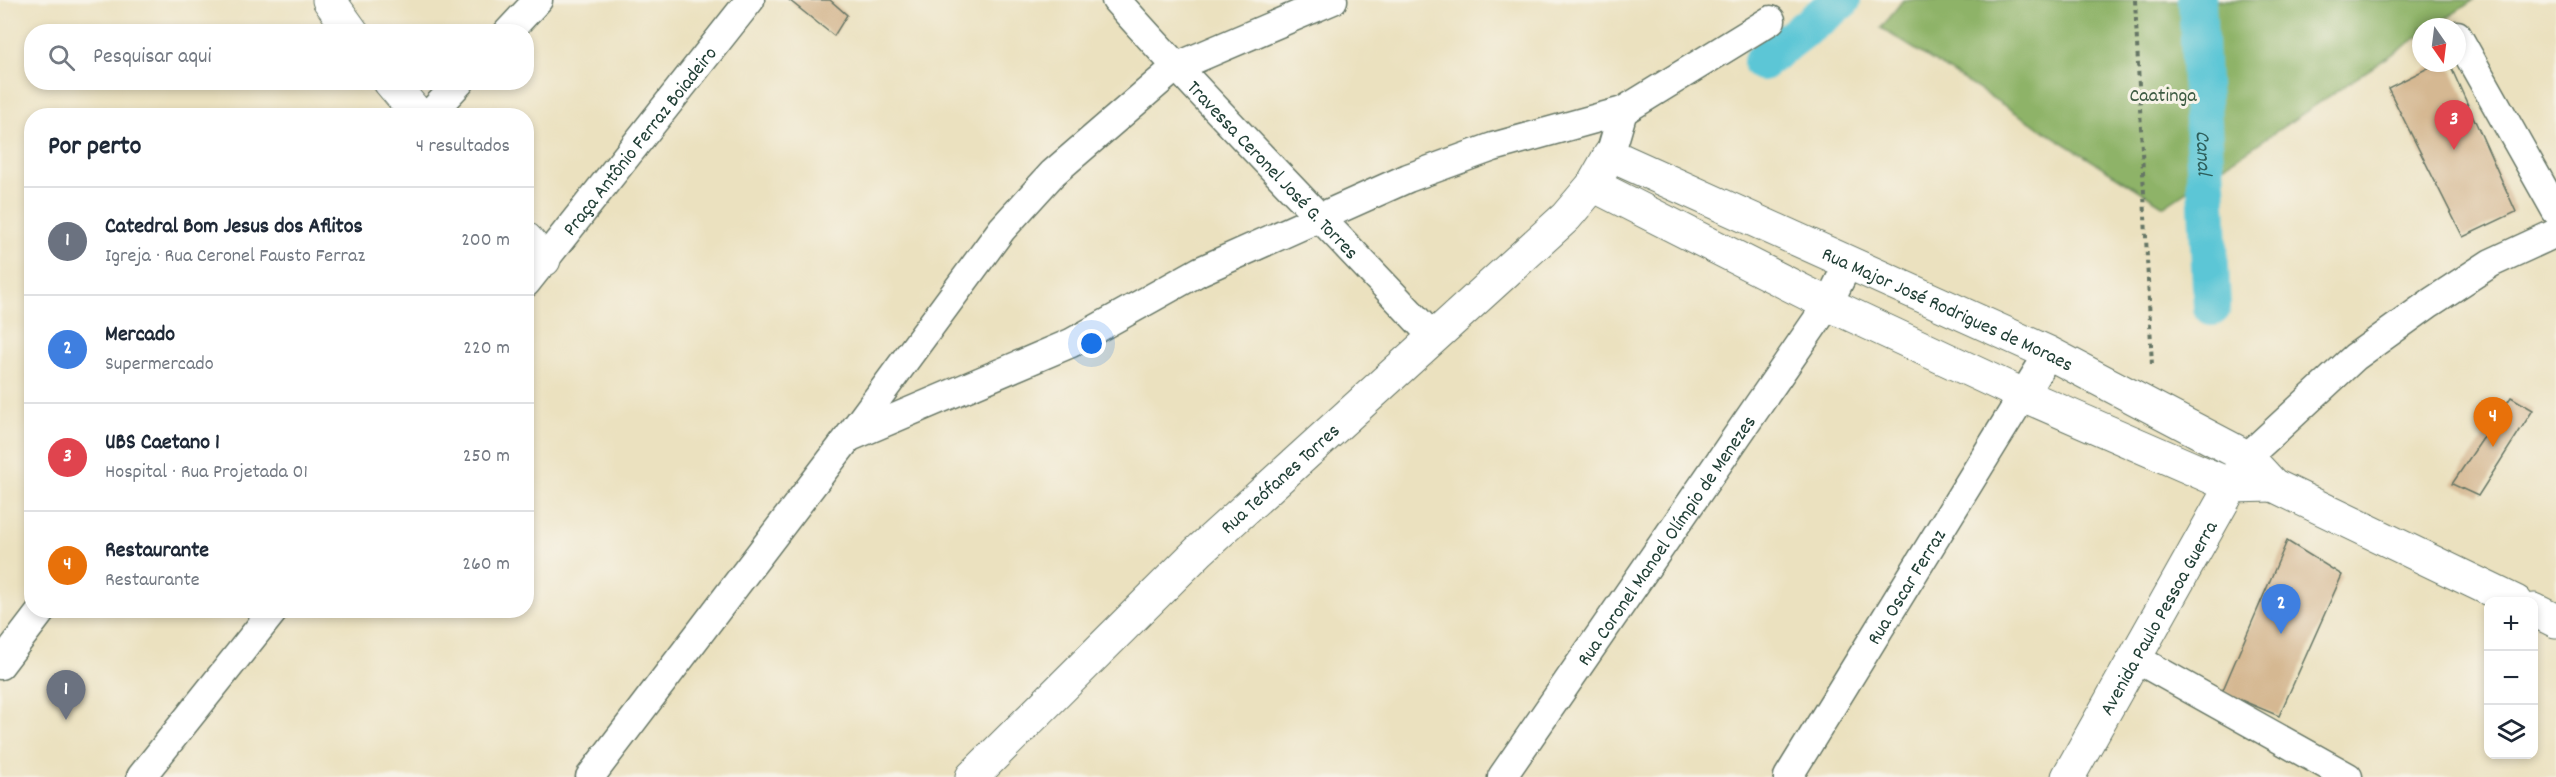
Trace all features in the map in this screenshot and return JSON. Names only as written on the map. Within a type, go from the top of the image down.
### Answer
[{"type":"street","points":[[329,0],[346,24]]},
{"type":"street","points":[[515,24],[537,0]]},
{"type":"street","name":"Praça Antônio Ferraz Boiadeiro","points":[[534,259],[750,0]]},
{"type":"street","name":"Travessa Ceronel José G. Torres","points":[[1116,0],[1176,67],[1320,215],[1433,337]]},
{"type":"street","points":[[590,777],[848,438],[1002,230],[1053,173],[1176,67],[1333,0]]},
{"type":"street","points":[[848,438],[1071,343],[1200,271],[1320,215],[1451,162],[1623,111],[1771,20]]},
{"type":"street","points":[[2466,51],[2556,211]]},
{"type":"street","points":[[397,90],[412,108]]},
{"type":"street","points":[[436,108],[452,90]]},
{"type":"street","points":[[1610,155],[1623,111]]},
{"type":"street","name":"Rua Major José Rodrigues de Moraes","points":[[1610,155],[2049,353],[2247,457],[2273,485],[2506,597]]},
{"type":"street","name":"Rua Teófanes Torres","points":[[972,777],[1199,551],[1549,233],[1593,185],[1610,155]]},
{"type":"street","points":[[1593,185],[1828,304],[2023,395],[2232,486]]},
{"type":"street","points":[[2247,457],[2355,357],[2430,303],[2492,263],[2556,233]]},
{"type":"street","name":"Rua Coronel Manoel Olímpio de Menezes","points":[[1502,777],[1828,304],[1848,264]]},
{"type":"street","name":"Rua Oscar Ferraz","points":[[1788,777],[2049,353]]},
{"type":"street","name":"Avenida Paulo Pessoa Guerra","points":[[2068,777],[2247,457]]},
{"type":"street","name":"Rua Major José Rodrigues de Moraes","points":[[2232,486],[2273,485]]},
{"type":"street","points":[[2538,612],[2556,621]]},
{"type":"street","points":[[0,665],[36,618]]},
{"type":"street","points":[[141,777],[267,618]]},
{"type":"street","points":[[2135,658],[2348,777]]},
{"type":"path","points":[[2135,0],[2154,409]]},
{"type":"green space","name":"Caatinga","points":[[1903,0],[2474,0],[2447,18],[2412,18],[2412,41],[2164,206],[1881,28]]},
{"type":"building","points":[[789,0],[830,0],[847,15],[834,36]]},
{"type":"building","points":[[2420,72],[2453,72],[2516,212],[2463,237],[2388,88]]},
{"type":"building","points":[[2511,397],[2533,410],[2478,496],[2452,484]]},
{"type":"building","points":[[2287,541],[2342,575],[2279,716],[2222,692]]},
{"type":"waterway","points":[[1762,62],[1842,0]]},
{"type":"waterway","name":"Canal","points":[[2197,0],[2212,307]]},
{"type":"place","name":"UBS Caetano 1","points":[[2454,150]]},
{"type":"place","name":"Restaurante","points":[[2493,447]]},
{"type":"place","name":"Mercado","points":[[2281,634]]},
{"type":"place","name":"Catedral Bom Jesus dos Aflitos","points":[[66,720]]}]
